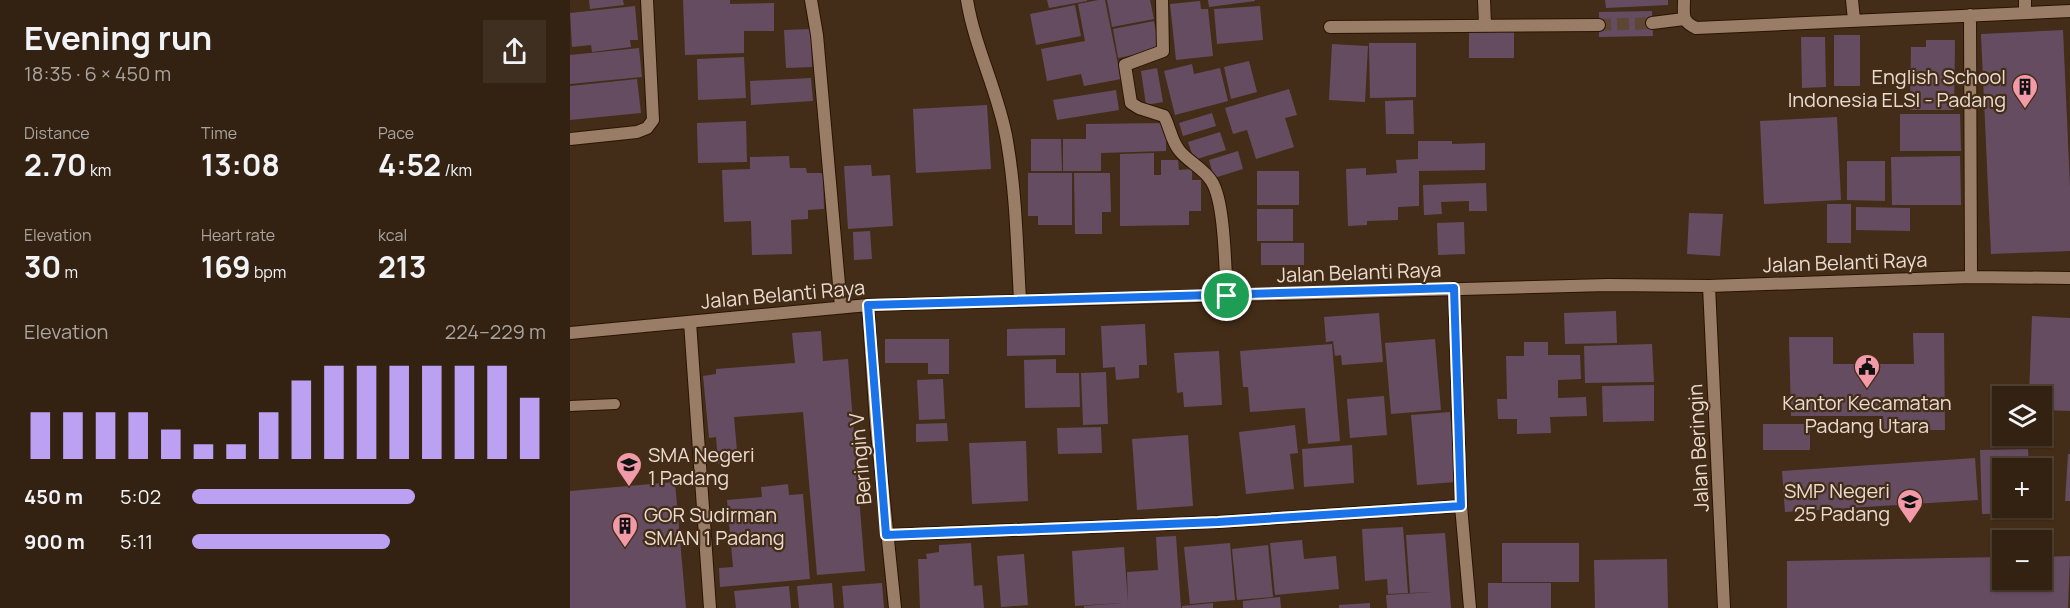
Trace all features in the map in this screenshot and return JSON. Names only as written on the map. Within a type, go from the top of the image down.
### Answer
[{"type":"street","points":[[570,139],[637,132],[647,128],[653,120],[647,0]]},
{"type":"street","points":[[811,0],[818,45],[841,307]]},
{"type":"street","points":[[968,0],[971,21],[1002,116],[1007,141],[1014,191],[1020,300]]},
{"type":"street","points":[[1162,0],[1163,51],[1125,65],[1131,103],[1135,107],[1164,116],[1178,149],[1208,175],[1213,183],[1218,196],[1227,296]]},
{"type":"street","points":[[1484,0],[1485,25]]},
{"type":"street","points":[[1684,0],[1684,19],[1696,28],[2070,11]]},
{"type":"street","points":[[1852,0],[1854,20]]},
{"type":"street","points":[[2025,0],[2025,13]]},
{"type":"street","points":[[1970,15],[1971,277]]},
{"type":"street","points":[[1652,23],[1684,19]]},
{"type":"street","points":[[1330,27],[1599,25]]},
{"type":"street","name":"Jalan Belanti Raya","points":[[570,333],[868,305],[1454,288],[1709,286],[1971,277],[2070,279]]},
{"type":"street","name":"Jalan Beringin","points":[[1709,286],[1724,608]]},
{"type":"street","points":[[1454,288],[1461,506],[1470,608]]},
{"type":"street","name":"Beringin V","points":[[868,305],[886,535],[895,608]]},
{"type":"street","points":[[690,322],[710,608]]},
{"type":"street","points":[[886,535],[1218,522],[1461,506]]},
{"type":"lane","points":[[570,406],[615,404]]},
{"type":"building","points":[[589,0],[623,0],[624,5],[590,9]]},
{"type":"building","points":[[683,0],[730,0],[730,4],[774,3],[774,31],[744,31],[744,53],[685,55]]},
{"type":"building","points":[[1047,0],[1087,0],[1087,1],[1049,8]]},
{"type":"building","points":[[1105,0],[1121,79],[1084,86],[1081,74],[1047,81],[1041,49],[1085,41],[1078,4]]},
{"type":"building","points":[[1107,0],[1150,0],[1154,19],[1112,27]]},
{"type":"building","points":[[1208,0],[1255,0],[1255,1],[1209,7]]},
{"type":"building","points":[[1605,0],[1668,0],[1668,5],[1606,8]]},
{"type":"building","points":[[1200,1],[1201,9],[1208,9],[1213,56],[1176,60],[1170,4]]},
{"type":"building","points":[[1075,5],[1081,36],[1036,45],[1030,14]]},
{"type":"building","points":[[635,6],[638,40],[630,40],[631,47],[592,52],[591,45],[572,47],[570,13]]},
{"type":"building","points":[[1260,6],[1263,40],[1217,44],[1214,9]]},
{"type":"building","points":[[1652,11],[1653,36],[1599,37],[1599,12]]},
{"type":"building","points":[[1154,21],[1159,50],[1118,58],[1113,29]]},
{"type":"building","points":[[811,29],[812,67],[786,68],[784,30]]},
{"type":"building","name":"English School Indonesia ELSI - Padang","points":[[2063,30],[2070,187],[2070,251],[1991,254],[1981,34]]},
{"type":"building","points":[[1469,31],[1514,31],[1514,58],[1469,58]]},
{"type":"building","points":[[1834,35],[1860,35],[1860,86],[1834,86]]},
{"type":"building","points":[[1801,37],[1825,37],[1826,87],[1802,88]]},
{"type":"building","points":[[1926,40],[1955,40],[1954,110],[1910,110],[1911,47],[1926,47]]},
{"type":"building","points":[[1369,43],[1416,43],[1416,97],[1370,98]]},
{"type":"building","points":[[1332,44],[1368,46],[1365,102],[1329,100]]},
{"type":"building","points":[[639,48],[642,77],[570,84],[570,55]]},
{"type":"building","points":[[744,57],[746,98],[698,100],[697,59]]},
{"type":"building","points":[[1249,61],[1257,92],[1231,99],[1224,67]]},
{"type":"building","points":[[1192,64],[1194,74],[1220,68],[1228,101],[1175,115],[1164,71]]},
{"type":"building","points":[[1157,68],[1163,102],[1146,105],[1141,71]]},
{"type":"building","points":[[811,78],[813,101],[751,105],[750,81]]},
{"type":"building","points":[[637,79],[641,113],[570,120],[570,86]]},
{"type":"building","points":[[1289,89],[1297,115],[1285,118],[1294,147],[1256,159],[1247,130],[1233,134],[1225,108]]},
{"type":"building","points":[[1116,90],[1119,110],[1057,120],[1053,100]]},
{"type":"building","points":[[1413,100],[1414,134],[1386,134],[1385,101]]},
{"type":"building","points":[[987,105],[991,169],[916,173],[913,109]]},
{"type":"building","points":[[1212,113],[1216,126],[1183,136],[1179,123]]},
{"type":"building","points":[[1900,114],[1960,114],[1961,151],[1900,151]]},
{"type":"building","points":[[1837,117],[1841,200],[1764,204],[1760,121]]},
{"type":"building","points":[[746,121],[747,162],[698,163],[697,123]]},
{"type":"building","points":[[1166,123],[1166,151],[1101,153],[1101,171],[1063,171],[1063,139],[1086,139],[1086,124]]},
{"type":"building","points":[[1220,132],[1226,150],[1194,160],[1188,142]]},
{"type":"building","points":[[1031,139],[1061,139],[1062,171],[1031,171]]},
{"type":"building","points":[[1418,141],[1452,141],[1452,144],[1485,143],[1485,170],[1419,171],[1419,206],[1398,207],[1398,220],[1367,221],[1367,225],[1348,226],[1346,169],[1366,168],[1366,175],[1397,173],[1396,160],[1418,159]]},
{"type":"building","points":[[1238,151],[1243,169],[1214,178],[1209,160]]},
{"type":"building","points":[[1154,153],[1154,175],[1161,175],[1161,160],[1178,160],[1179,170],[1192,169],[1192,180],[1201,180],[1201,211],[1189,211],[1189,225],[1120,226],[1120,154]]},
{"type":"building","points":[[789,156],[790,168],[806,168],[807,173],[823,173],[824,209],[808,210],[808,219],[791,220],[792,254],[752,255],[751,221],[724,222],[722,170],[750,169],[750,157]]},
{"type":"building","points":[[1960,156],[1961,205],[1892,205],[1891,157]]},
{"type":"building","points":[[1847,161],[1885,161],[1885,201],[1847,200]]},
{"type":"building","points":[[871,165],[872,176],[890,175],[893,226],[848,229],[844,166]]},
{"type":"building","points":[[1257,171],[1299,171],[1299,205],[1257,205]]},
{"type":"building","points":[[1028,173],[1072,173],[1072,225],[1038,225],[1038,216],[1028,216]]},
{"type":"building","points":[[1074,173],[1110,173],[1111,212],[1102,212],[1102,234],[1075,234]]},
{"type":"building","points":[[1486,183],[1487,211],[1469,211],[1469,201],[1441,202],[1442,214],[1424,215],[1423,185]]},
{"type":"building","points":[[1827,204],[1851,204],[1851,243],[1827,243]]},
{"type":"building","points":[[1856,207],[1910,208],[1910,231],[1856,230]]},
{"type":"building","points":[[1257,209],[1293,209],[1293,241],[1257,241]]},
{"type":"building","points":[[1689,213],[1723,214],[1720,256],[1687,254]]},
{"type":"building","points":[[1464,222],[1465,254],[1438,255],[1437,223]]},
{"type":"building","points":[[870,231],[872,259],[854,260],[853,232]]},
{"type":"building","points":[[1261,243],[1304,243],[1304,265],[1261,265]]},
{"type":"building","points":[[1616,311],[1617,343],[1565,344],[1564,313]]},
{"type":"building","points":[[1379,313],[1383,362],[1342,365],[1341,355],[1335,356],[1333,341],[1326,342],[1324,317]]},
{"type":"building","points":[[2032,316],[2070,318],[2070,411],[2052,410],[2052,386],[2029,386]]},
{"type":"building","points":[[1145,324],[1147,365],[1139,365],[1139,378],[1116,380],[1115,367],[1103,368],[1101,326]]},
{"type":"building","points":[[1065,328],[1065,355],[1007,356],[1007,329]]},
{"type":"building","points":[[821,331],[823,361],[848,359],[865,571],[817,575],[803,412],[734,417],[738,462],[718,464],[716,437],[709,438],[703,376],[716,374],[716,369],[795,363],[792,333]]},
{"type":"building","name":"Kantor Kecamatan Padang Utara","points":[[1913,333],[1944,333],[1945,430],[1884,430],[1883,416],[1791,416],[1789,337],[1833,337],[1833,364],[1914,364]]},
{"type":"building","points":[[885,339],[949,339],[949,374],[928,374],[928,363],[885,363]]},
{"type":"building","points":[[1435,339],[1441,410],[1391,414],[1385,343]]},
{"type":"building","points":[[1524,342],[1548,342],[1548,355],[1580,355],[1581,379],[1558,380],[1558,398],[1586,397],[1587,416],[1550,417],[1551,433],[1517,434],[1517,419],[1498,419],[1497,399],[1507,399],[1506,356],[1524,356]]},
{"type":"building","points":[[1332,344],[1340,441],[1308,444],[1305,408],[1250,412],[1248,387],[1243,387],[1240,351]]},
{"type":"building","points":[[1652,344],[1654,382],[1585,383],[1584,346]]},
{"type":"building","points":[[1219,351],[1222,405],[1184,407],[1183,392],[1177,393],[1174,353]]},
{"type":"building","points":[[1056,359],[1056,373],[1079,373],[1080,407],[1025,408],[1024,360]]},
{"type":"building","points":[[1106,372],[1108,424],[1083,425],[1081,373]]},
{"type":"building","points":[[943,379],[945,419],[919,420],[917,380]]},
{"type":"building","points":[[1654,385],[1654,421],[1603,422],[1602,386]]},
{"type":"building","points":[[1384,396],[1387,435],[1350,438],[1347,399]]},
{"type":"building","points":[[1450,412],[1456,482],[1417,485],[1411,415]]},
{"type":"building","points":[[947,423],[948,441],[916,442],[916,424]]},
{"type":"building","points":[[1763,424],[1810,424],[1810,450],[1763,450]]},
{"type":"building","points":[[1295,425],[1298,453],[1290,454],[1294,489],[1246,494],[1239,432]]},
{"type":"building","points":[[1101,427],[1102,453],[1058,454],[1057,428]]},
{"type":"building","points":[[1188,435],[1193,506],[1137,510],[1132,439]]},
{"type":"building","points":[[1026,441],[1028,501],[972,504],[969,443]]},
{"type":"building","points":[[1352,445],[1354,483],[1304,487],[1302,449]]},
{"type":"building","points":[[2028,449],[2028,458],[1992,458],[1992,514],[1982,514],[1980,450]]},
{"type":"building","points":[[2068,454],[2070,454],[2070,501],[2065,501]]},
{"type":"building","points":[[1975,458],[1978,500],[1785,512],[1782,471]]},
{"type":"building","name":"GOR Sudirman SMAN 1 Padang","points":[[675,482],[686,608],[570,608],[570,491]]},
{"type":"building","points":[[788,484],[789,495],[803,494],[810,579],[720,587],[719,568],[733,567],[727,500],[762,497],[761,487]]},
{"type":"building","points":[[1403,527],[1408,593],[1388,594],[1387,579],[1365,581],[1362,529]]},
{"type":"building","points":[[1445,533],[1451,608],[1387,608],[1386,595],[1433,592],[1410,593],[1406,535]]},
{"type":"building","points":[[1176,536],[1181,608],[1084,608],[1084,606],[1121,603],[1075,606],[1072,551],[1124,547],[1128,603],[1127,572],[1158,570],[1156,537]]},
{"type":"building","points":[[1302,540],[1304,559],[1336,556],[1339,589],[1275,595],[1270,543]]},
{"type":"building","points":[[971,543],[974,586],[982,585],[984,608],[920,608],[918,559],[927,559],[926,554],[939,552],[939,545]]},
{"type":"building","points":[[1230,543],[1235,600],[1190,604],[1184,547]]},
{"type":"building","points":[[1502,543],[1579,543],[1579,582],[1502,582]]},
{"type":"building","points":[[1268,545],[1273,597],[1237,600],[1232,549]]},
{"type":"building","points":[[1024,554],[1028,605],[1001,607],[997,556]]},
{"type":"building","points":[[2070,556],[2068,608],[1787,608],[1787,561],[1992,557],[1992,590],[2052,590],[2052,557]]},
{"type":"building","points":[[1667,559],[1668,608],[1595,608],[1594,560]]},
{"type":"building","points":[[832,583],[834,608],[799,608],[797,586]]},
{"type":"building","points":[[882,583],[884,608],[844,608],[842,586]]},
{"type":"building","points":[[1488,583],[1551,583],[1551,608],[1488,608]]},
{"type":"building","points":[[789,586],[791,608],[736,608],[734,591]]},
{"type":"building","points":[[1280,597],[1281,608],[1243,608],[1243,601]]},
{"type":"building","points":[[1213,603],[1213,608],[1182,608],[1182,606]]},
{"type":"building","points":[[1370,603],[1370,608],[1339,608],[1339,605]]},
{"type":"tunnel","points":[[1599,25],[1652,23]]},
{"type":"place","name":"English School Indonesia ELSI - Padang","points":[[2025,110]]},
{"type":"place","name":"Kantor Kecamatan Padang Utara","points":[[1867,390]]},
{"type":"place","name":"SMA Negeri 1 Padang","points":[[629,488]]},
{"type":"place","name":"SMP Negeri 25 Padang","points":[[1910,525]]},
{"type":"place","name":"GOR Sudirman SMAN 1 Padang","points":[[625,549]]},
{"type":"route","points":[[1454,288],[1461,506],[1218,522],[886,535],[868,305],[1227,296],[1454,288]]}]
